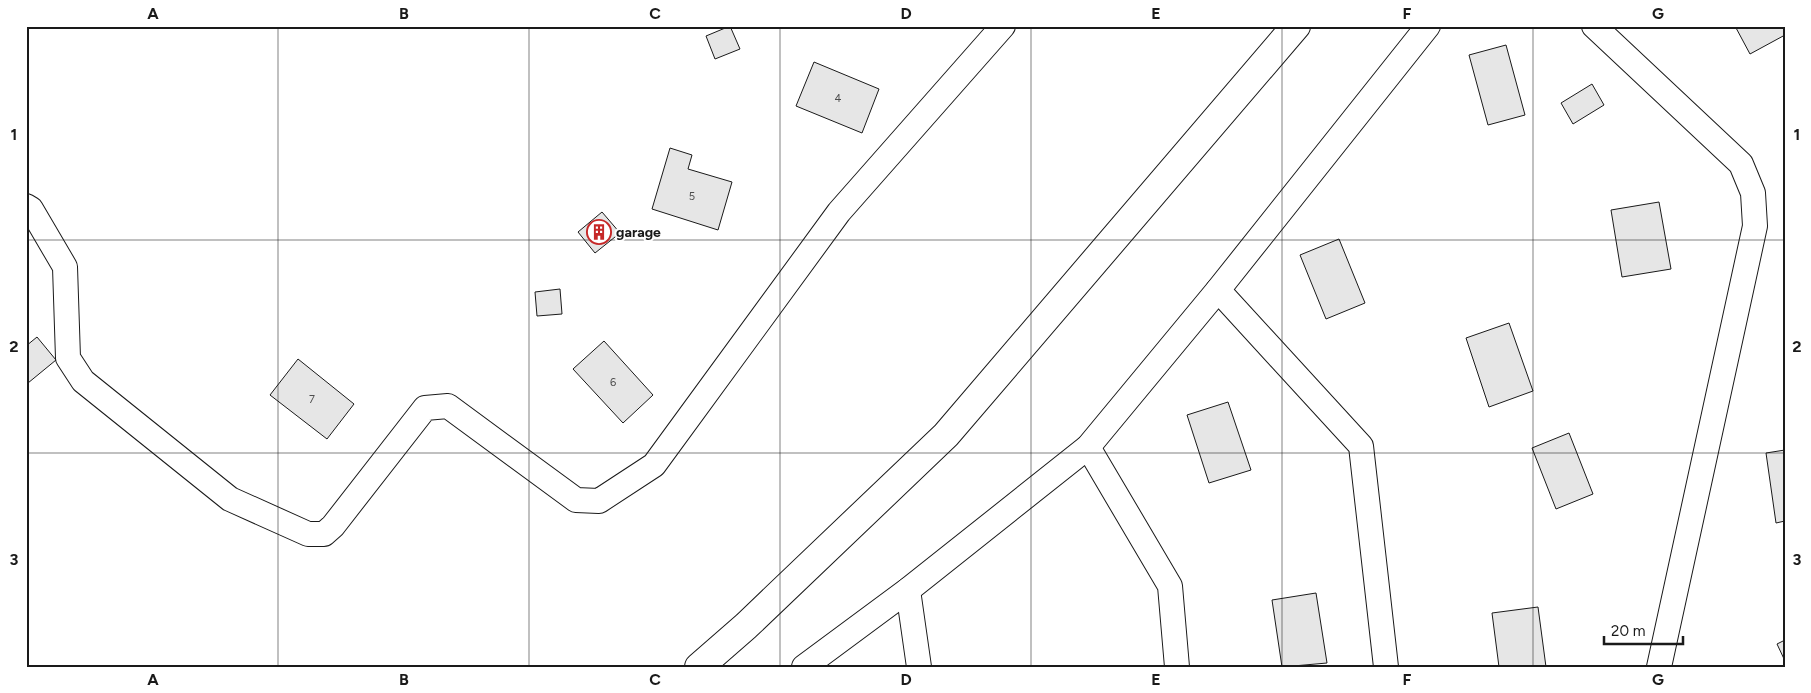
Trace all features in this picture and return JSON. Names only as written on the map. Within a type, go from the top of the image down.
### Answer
[{"type":"main road","points":[[699,667],[746,626],[946,435],[1296,26]]},
{"type":"street","points":[[26,206],[31,209],[65,267],[68,358],[83,381],[230,499],[308,534],[324,534],[333,526],[393,452],[425,408],[448,406],[576,500],[599,501],[654,465],[840,212],[1003,26]]},
{"type":"street","points":[[804,667],[908,590],[1088,448],[1218,290],[1428,26]]},
{"type":"street","points":[[1594,26],[1740,164],[1753,193],[1754,226],[1659,667]]},
{"type":"street","points":[[1218,290],[1362,446],[1386,667]]},
{"type":"street","points":[[1088,448],[1170,586],[1176,667]]},
{"type":"street","points":[[908,590],[919,667]]},
{"type":"building","points":[[730,26],[740,49],[715,59],[706,36]]},
{"type":"building","points":[[1735,26],[1785,26],[1785,35],[1750,54]]},
{"type":"building","points":[[1506,45],[1525,115],[1488,125],[1469,55]]},
{"type":"building","points":[[814,62],[879,89],[862,133],[796,106]]},
{"type":"building","points":[[1592,84],[1604,105],[1573,124],[1561,103]]},
{"type":"building","points":[[670,148],[692,155],[688,169],[732,182],[718,230],[652,209]]},
{"type":"building","points":[[1659,202],[1671,269],[1622,277],[1611,210]]},
{"type":"building","name":"garage","points":[[602,212],[620,233],[595,253],[578,232]]},
{"type":"building","points":[[1339,239],[1365,303],[1326,319],[1300,255]]},
{"type":"building","points":[[560,289],[562,314],[537,316],[535,292]]},
{"type":"building","points":[[1509,323],[1533,391],[1489,407],[1466,338]]},
{"type":"building","points":[[37,337],[56,360],[28,383],[26,380],[26,346]]},
{"type":"building","points":[[604,341],[653,395],[623,423],[573,369]]},
{"type":"building","points":[[298,359],[354,404],[327,439],[270,395]]},
{"type":"building","points":[[1228,402],[1251,470],[1209,483],[1187,415]]},
{"type":"building","points":[[1569,433],[1593,494],[1556,509],[1532,448]]},
{"type":"building","points":[[1785,450],[1785,521],[1776,523],[1766,453]]},
{"type":"building","points":[[1316,593],[1327,663],[1282,667],[1272,600]]},
{"type":"building","points":[[1538,607],[1546,667],[1499,667],[1492,613]]},
{"type":"building","points":[[1785,640],[1785,661],[1777,644]]},
{"type":"place","name":"garage","points":[[599,232]]}]
